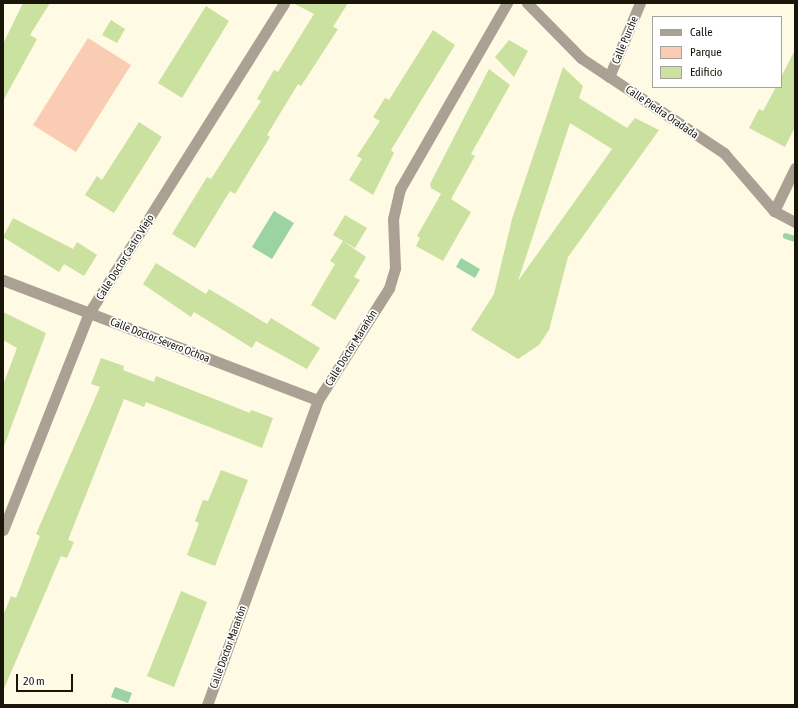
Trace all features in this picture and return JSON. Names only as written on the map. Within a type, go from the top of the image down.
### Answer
[{"type":"street","name":"Calle Doctor Castro Viejo","points":[[3,530],[90,313],[284,3]]},
{"type":"street","name":"Calle Doctor Marañón","points":[[207,705],[318,400],[389,288],[395,268],[393,219],[400,189],[507,3]]},
{"type":"street","name":"Calle Piedra Oradada","points":[[527,3],[581,58],[724,154],[774,211],[795,222]]},
{"type":"street","name":"Calle Purche","points":[[609,77],[640,3]]},
{"type":"street","points":[[774,211],[795,168]]},
{"type":"street","name":"Calle Doctor Severo Ochoa","points":[[3,280],[318,400]]},
{"type":"green space","points":[[88,38],[131,65],[76,152],[33,125]]},
{"type":"shaded area","points":[[274,211],[294,223],[272,259],[252,247]]},
{"type":"shaded area","points":[[461,258],[480,269],[475,278],[456,267]]},
{"type":"shaded area","points":[[115,687],[132,693],[128,703],[111,697]]},
{"type":"building","points":[[23,3],[50,3],[30,35],[37,39],[3,101],[3,44]]},
{"type":"building","points":[[293,3],[348,3],[333,27],[338,29],[301,86],[298,84],[267,135],[270,137],[235,194],[230,191],[195,248],[172,234],[207,177],[211,179],[261,101],[257,99],[274,70],[278,72],[314,14]]},
{"type":"building","points":[[206,6],[229,21],[182,98],[158,83]]},
{"type":"building","points":[[111,20],[125,29],[117,43],[102,35]]},
{"type":"building","points":[[433,30],[455,45],[391,150],[394,153],[373,195],[349,180],[362,159],[357,156],[380,121],[373,117],[385,98],[389,100]]},
{"type":"building","points":[[509,40],[528,51],[514,77],[495,57]]},
{"type":"building","points":[[795,50],[795,127],[785,147],[749,128],[759,109],[763,111],[775,88],[782,88],[782,75]]},
{"type":"building","points":[[563,67],[583,86],[579,98],[627,128],[635,118],[659,130],[568,257],[549,330],[539,345],[518,359],[471,330],[494,294],[512,219]],"holes":[[[570,123],[612,149],[518,281]]]},
{"type":"building","points":[[489,69],[510,85],[471,154],[475,156],[451,199],[471,212],[443,261],[416,246],[420,238],[417,236],[441,194],[448,198],[431,188],[430,184]]},
{"type":"building","points":[[139,122],[162,137],[114,213],[85,195],[97,176],[102,180]]},
{"type":"building","points":[[345,215],[367,228],[355,248],[333,235]]},
{"type":"building","points":[[13,218],[73,249],[77,242],[97,255],[84,276],[64,264],[59,272],[3,237]]},
{"type":"building","points":[[343,241],[366,257],[354,277],[360,280],[335,320],[311,305],[335,264],[330,261]]},
{"type":"building","points":[[156,263],[206,294],[209,289],[267,324],[271,318],[320,348],[307,369],[256,341],[252,348],[194,312],[191,317],[143,284]]},
{"type":"building","points":[[3,312],[46,333],[4,446],[3,385],[17,348],[3,340]]},
{"type":"building","points":[[101,358],[124,366],[123,370],[154,382],[156,376],[250,413],[251,410],[273,418],[262,448],[146,402],[144,407],[124,399],[68,540],[74,542],[67,558],[61,556],[3,691],[3,616],[11,596],[16,598],[40,536],[36,534],[100,387],[91,384]]},
{"type":"building","points":[[221,470],[248,480],[215,566],[187,555],[199,523],[195,521],[203,500],[208,501]]},
{"type":"building","points":[[181,591],[207,602],[174,687],[147,676]]},
{"type":"waterway","points":[[786,236],[795,239]]}]
